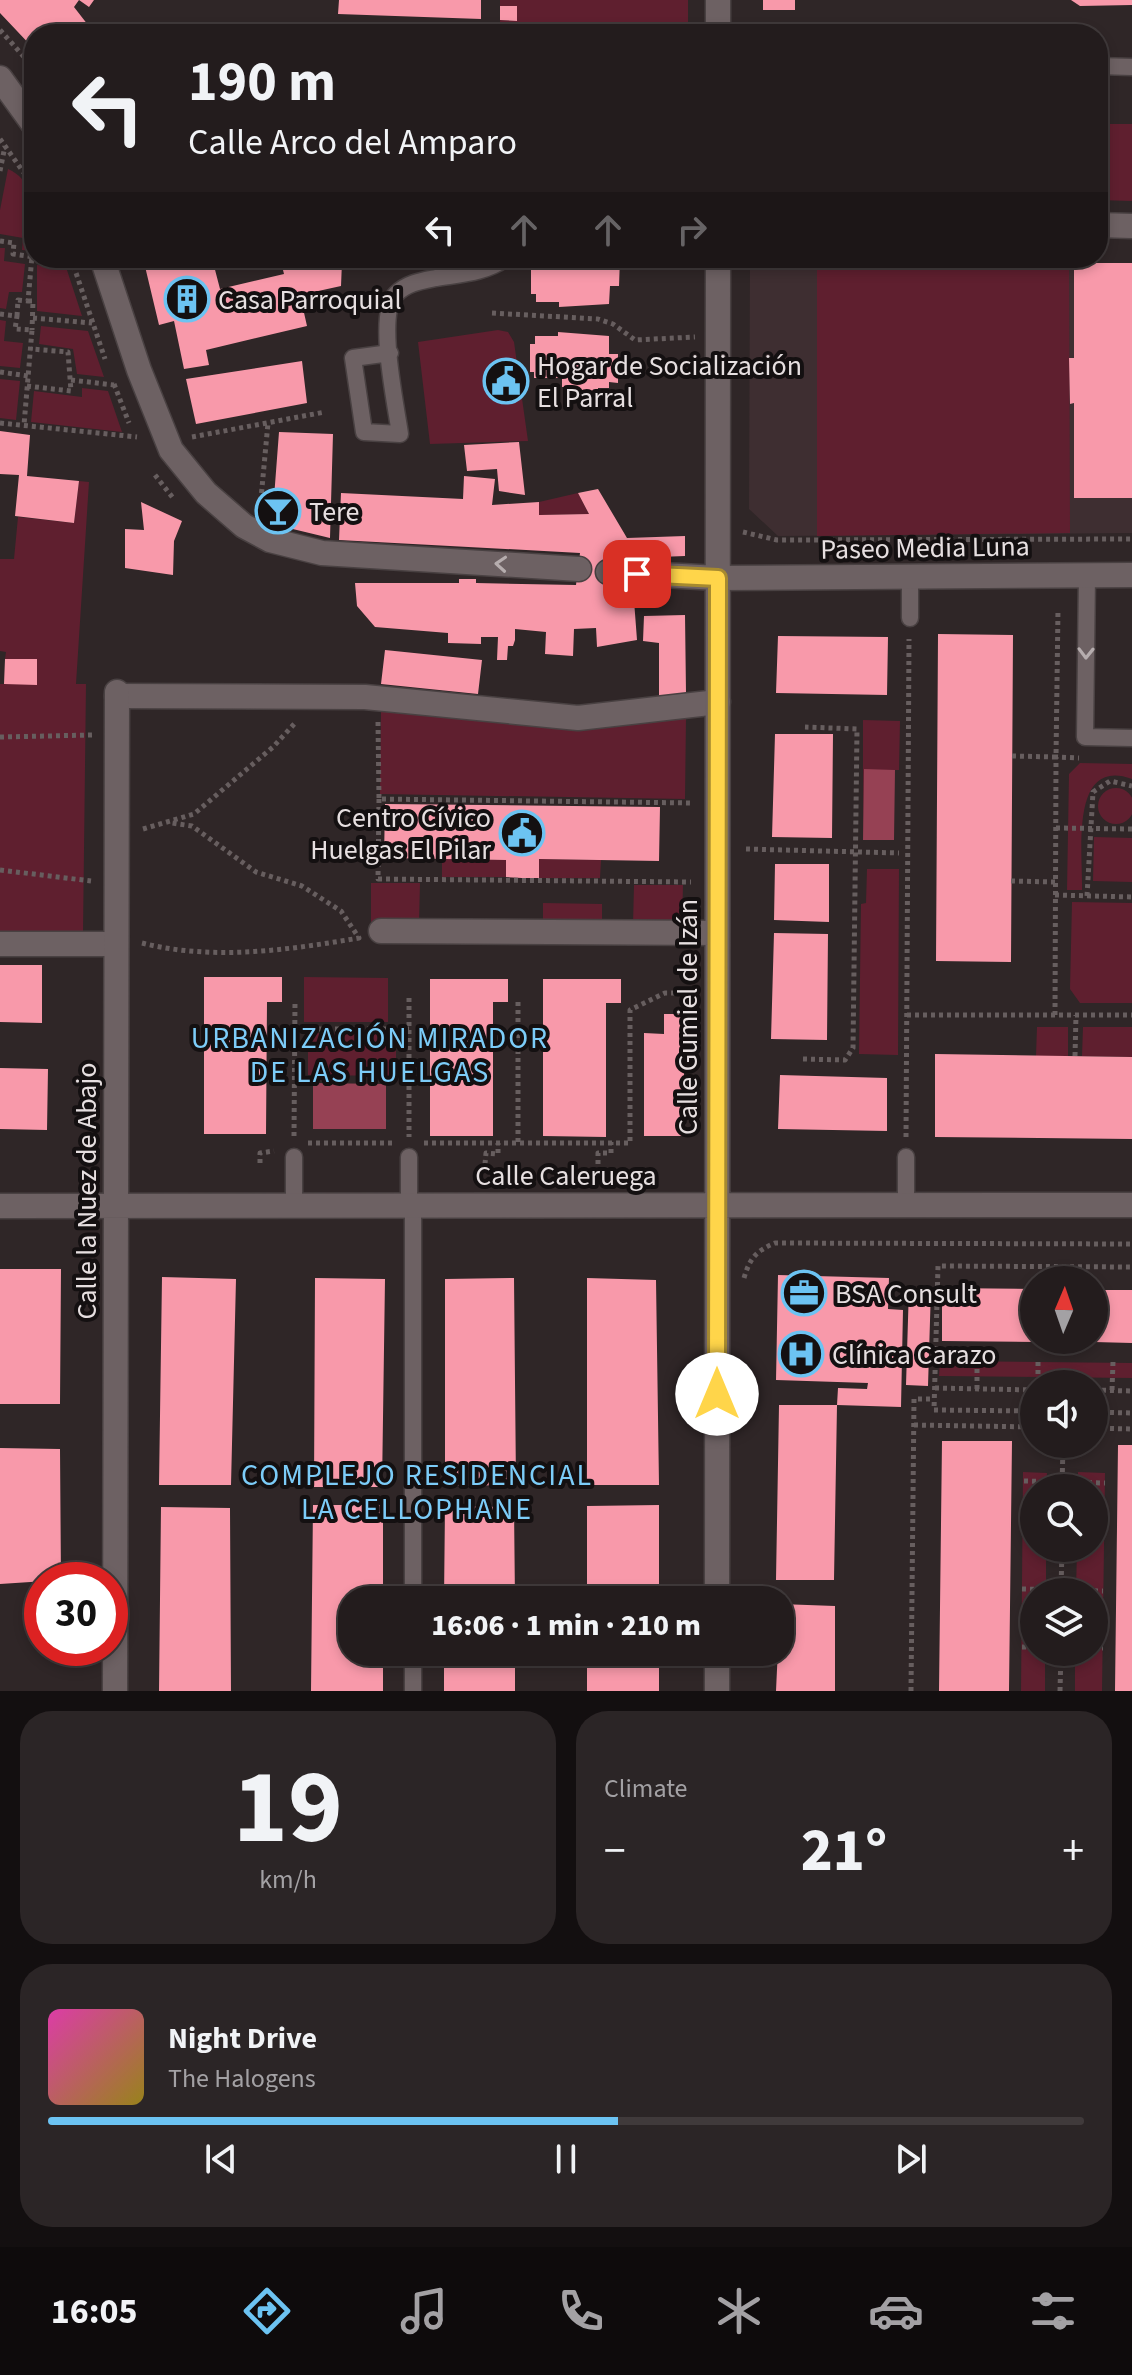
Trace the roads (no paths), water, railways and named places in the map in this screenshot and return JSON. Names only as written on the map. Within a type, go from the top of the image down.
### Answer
[{"type":"street","points":[[718,0],[718,24]]},
{"type":"street","points":[[0,78],[24,111]]},
{"type":"street","points":[[1108,225],[1132,226]]},
{"type":"street","points":[[106,268],[165,437],[178,462],[206,493],[244,526],[270,540],[322,553],[579,569]]},
{"type":"street","name":"Calle Gumiel de Izán","points":[[717,1586],[718,268]]},
{"type":"street","name":"Paseo Media Luna","points":[[608,572],[718,578],[1132,575]]},
{"type":"street","name":"Calle la Nuez de Abajo","points":[[115,1691],[117,694],[378,698],[578,718],[718,702]]},
{"type":"street","points":[[381,931],[717,933]]},
{"type":"street","points":[[0,944],[116,944]]},
{"type":"street","name":"Calle Caleruega","points":[[0,1206],[1132,1205]]},
{"type":"street","points":[[717,1666],[717,1691]]},
{"type":"lane","points":[[1108,66],[1132,67]]},
{"type":"lane","points":[[390,353],[353,358],[364,432],[400,434],[387,312],[394,295],[412,283],[492,268]]},
{"type":"lane","points":[[1087,575],[1085,737],[1132,738]]},
{"type":"lane","points":[[910,577],[910,618]]},
{"type":"lane","points":[[294,1150],[294,1206]]},
{"type":"lane","points":[[409,1150],[413,1248],[413,1586]]},
{"type":"lane","points":[[906,1157],[906,1205]]},
{"type":"lane","points":[[413,1666],[413,1691]]},
{"type":"place","name":"Casa Parroquial","points":[[187,299]]},
{"type":"place","name":"Hogar de Socialización El Parral","points":[[506,381]]},
{"type":"place","name":"Tere","points":[[278,511]]},
{"type":"place","name":"Centro Cívico Huelgas El Pilar","points":[[522,833]]},
{"type":"place","name":"BSA Consult","points":[[804,1293]]},
{"type":"place","name":"Clínica Carazo","points":[[801,1354]]},
{"type":"district","name":"URBANIZACIÓN MIRADOR DE LAS HUELGAS","points":[[370,1055]]},
{"type":"district","name":"COMPLEJO RESIDENCIAL LA CELLOPHANE","points":[[417,1492]]}]
